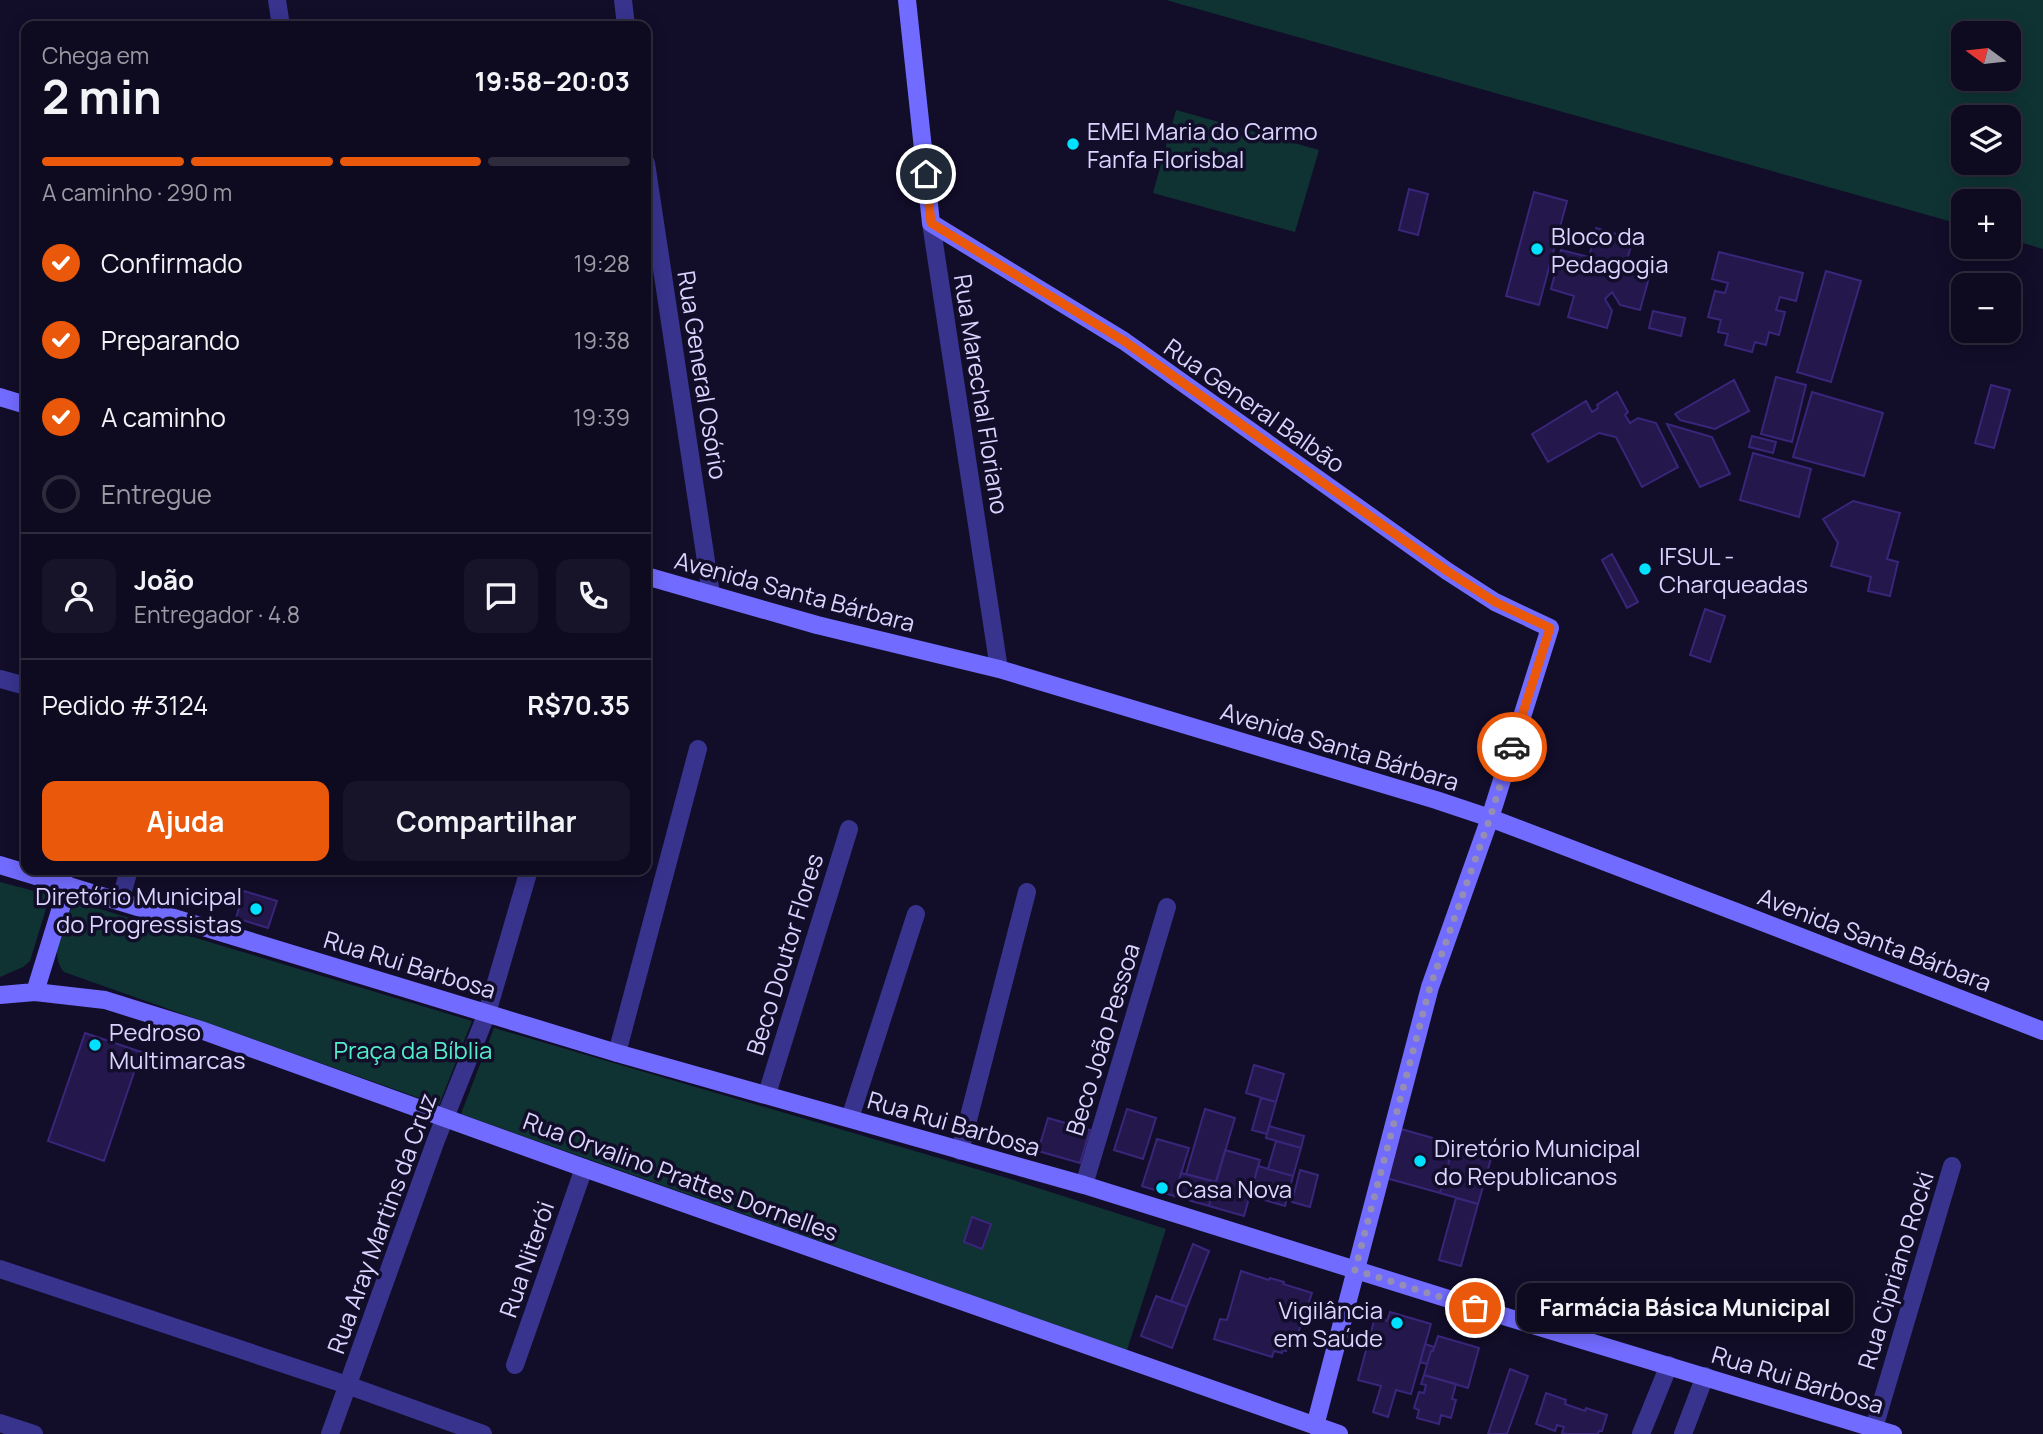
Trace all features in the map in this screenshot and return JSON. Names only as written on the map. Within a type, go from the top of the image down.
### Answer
[{"type":"street","points":[[277,0],[280,21]]},
{"type":"street","points":[[623,0],[625,21]]},
{"type":"street","name":"Rua Marechal Floriano","points":[[907,0],[931,223],[999,669]]},
{"type":"street","name":"Rua General Osório","points":[[651,196],[711,594]]},
{"type":"street","name":"Rua General Balbão","points":[[931,223],[1124,341],[1447,571],[1495,602],[1550,628],[1490,818]]},
{"type":"street","points":[[0,397],[21,403]]},
{"type":"street","name":"Avenida Santa Bárbara","points":[[651,577],[817,625],[999,669],[1436,800],[1490,818],[2043,1031]]},
{"type":"street","points":[[0,679],[21,685]]},
{"type":"street","points":[[617,1053],[698,749]]},
{"type":"street","points":[[1315,1426],[1430,987],[1490,818]]},
{"type":"street","name":"Beco Doutor Flores","points":[[767,1094],[849,829]]},
{"type":"street","name":"Rua Rui Barbosa","points":[[0,865],[21,871]]},
{"type":"street","name":"Rua Rui Barbosa","points":[[34,875],[617,1053],[1084,1185],[1893,1434]]},
{"type":"street","points":[[120,901],[128,875]]},
{"type":"street","name":"Rua Aray Martins da Cruz","points":[[330,1434],[445,1118],[487,1013],[528,875]]},
{"type":"street","points":[[35,992],[68,885]]},
{"type":"street","points":[[960,1151],[1027,892]]},
{"type":"street","name":"Beco João Pessoa","points":[[1084,1185],[1167,907]]},
{"type":"street","points":[[850,1118],[916,914]]},
{"type":"street","name":"Rua Orvalino Prattes Dornelles","points":[[0,995],[35,992],[105,1000],[201,1030],[1339,1434]]},
{"type":"street","name":"Rua Cipriano Rocki","points":[[1874,1428],[1952,1166]]},
{"type":"street","name":"Rua Niterói","points":[[515,1365],[584,1168]]},
{"type":"street","points":[[0,1269],[347,1385],[483,1434]]},
{"type":"street","points":[[1642,1434],[1669,1365]]},
{"type":"street","points":[[1683,1434],[1705,1376]]},
{"type":"street","points":[[0,1423],[34,1434]]},
{"type":"green space","points":[[1166,0],[2043,0],[2043,249],[2021,243],[2021,189],[1951,189],[1951,222]]},
{"type":"green space","points":[[1176,110],[1319,150],[1295,232],[1153,193]]},
{"type":"green space","points":[[0,882],[46,894],[49,899],[30,961],[0,977]]},
{"type":"green space","name":"Praça da Bíblia","points":[[83,904],[472,1021],[439,1105],[64,972],[57,957],[58,939],[73,906]]},
{"type":"green space","points":[[494,1028],[1007,1178],[1166,1229],[1127,1350],[461,1114]]},
{"type":"building","points":[[1409,189],[1428,194],[1418,235],[1399,230]]},
{"type":"building","name":"Bloco da Pedagogia","points":[[1534,192],[1567,201],[1539,305],[1506,296]]},
{"type":"building","points":[[1596,228],[1633,239],[1625,267],[1650,274],[1640,310],[1620,305],[1612,292],[1605,299],[1612,311],[1607,328],[1568,317],[1574,296],[1551,289],[1561,250],[1589,257]]},
{"type":"building","points":[[1719,252],[1803,273],[1796,301],[1780,297],[1776,310],[1785,312],[1779,335],[1769,332],[1766,345],[1755,342],[1752,352],[1725,345],[1728,334],[1718,332],[1721,320],[1708,317],[1715,291],[1725,293],[1728,283],[1712,279]]},
{"type":"building","points":[[1826,271],[1861,281],[1831,382],[1797,372]]},
{"type":"building","points":[[1653,311],[1685,318],[1681,336],[1649,328]]},
{"type":"building","points":[[1776,377],[1806,385],[1792,442],[1761,434]]},
{"type":"building","points":[[1734,380],[1749,411],[1715,429],[1680,420],[1675,414]]},
{"type":"building","points":[[1991,385],[2010,390],[1994,448],[1975,443]]},
{"type":"building","points":[[1617,392],[1628,412],[1625,415],[1630,423],[1638,418],[1656,423],[1678,467],[1642,487],[1616,437],[1599,433],[1548,462],[1532,434],[1586,401],[1592,412],[1598,408],[1597,405]]},
{"type":"building","points":[[1812,392],[1883,413],[1864,476],[1793,457]]},
{"type":"building","points":[[1667,424],[1712,437],[1730,474],[1700,487]]},
{"type":"building","points":[[1752,436],[1776,442],[1773,453],[1749,447]]},
{"type":"building","points":[[1753,453],[1811,469],[1799,517],[1740,500]]},
{"type":"building","points":[[1853,501],[1900,513],[1887,559],[1898,562],[1890,596],[1868,591],[1871,577],[1831,566],[1838,543],[1823,519]]},
{"type":"building","points":[[1612,554],[1638,602],[1627,608],[1602,560]]},
{"type":"building","points":[[1705,609],[1725,616],[1710,662],[1690,655]]},
{"type":"building","name":"Diretório Municipal do Progressistas","points":[[244,891],[277,901],[268,928],[236,918]]},
{"type":"building","points":[[85,1033],[141,1052],[104,1161],[48,1141]]},
{"type":"building","points":[[1254,1065],[1284,1074],[1276,1102],[1246,1093]]},
{"type":"building","points":[[1261,1098],[1276,1102],[1267,1134],[1252,1130]]},
{"type":"building","points":[[1127,1109],[1156,1118],[1143,1159],[1114,1150]]},
{"type":"building","points":[[1205,1109],[1235,1118],[1216,1182],[1186,1174]]},
{"type":"building","points":[[1048,1118],[1090,1130],[1080,1163],[1038,1151]]},
{"type":"building","points":[[1269,1126],[1304,1136],[1301,1148],[1266,1138]]},
{"type":"building","name":"Diretório Municipal do Republicanos","points":[[1401,1129],[1454,1144],[1440,1193],[1386,1178]]},
{"type":"building","points":[[1157,1139],[1189,1148],[1174,1196],[1142,1186]]},
{"type":"building","points":[[1276,1141],[1301,1148],[1293,1176],[1268,1169]]},
{"type":"building","points":[[1454,1144],[1492,1155],[1478,1204],[1440,1193]]},
{"type":"building","points":[[1225,1150],[1260,1160],[1244,1216],[1209,1206]]},
{"type":"building","points":[[1258,1166],[1293,1176],[1285,1206],[1250,1196]]},
{"type":"building","points":[[1300,1170],[1318,1175],[1310,1207],[1292,1202]]},
{"type":"building","points":[[1181,1173],[1216,1182],[1209,1206],[1174,1196]]},
{"type":"building","points":[[1456,1198],[1478,1204],[1461,1266],[1439,1260]]},
{"type":"building","points":[[972,1217],[991,1224],[982,1249],[964,1242]]},
{"type":"building","points":[[1193,1244],[1209,1251],[1187,1307],[1171,1301]]},
{"type":"building","points":[[1241,1271],[1284,1282],[1283,1284],[1312,1293],[1295,1342],[1288,1340],[1286,1351],[1274,1351],[1272,1357],[1214,1339],[1220,1319],[1227,1320]]},
{"type":"building","points":[[1156,1296],[1187,1307],[1172,1348],[1141,1336]]},
{"type":"building","points":[[1390,1312],[1431,1324],[1411,1394],[1396,1390],[1388,1417],[1373,1412],[1381,1386],[1358,1380],[1375,1317],[1387,1321]]},
{"type":"building","points":[[1438,1336],[1479,1348],[1468,1388],[1424,1375]]},
{"type":"building","points":[[1425,1344],[1434,1347],[1427,1364],[1420,1362]]},
{"type":"building","points":[[1510,1369],[1528,1376],[1507,1434],[1488,1434]]},
{"type":"building","points":[[1424,1375],[1456,1384],[1452,1399],[1456,1400],[1451,1418],[1441,1415],[1439,1424],[1417,1418],[1419,1410],[1414,1408],[1419,1392],[1424,1393],[1426,1385],[1421,1384]]},
{"type":"building","points":[[1546,1393],[1566,1400],[1565,1404],[1607,1415],[1602,1431],[1598,1434],[1566,1434],[1562,1433],[1564,1427],[1557,1425],[1555,1431],[1536,1424]]},
{"type":"way so far","points":[[1475,1308],[1355,1270],[1430,987],[1490,818],[1512,747]]},
{"type":"place","name":"EMEI Maria do Carmo Fanfa Florisbal","points":[[1073,144]]},
{"type":"place","name":"Bloco da Pedagogia","points":[[1537,249]]},
{"type":"place","name":"IFSUL - Charqueadas","points":[[1645,569]]},
{"type":"place","name":"Diretório Municipal do Progressistas","points":[[256,909]]},
{"type":"place","name":"Pedroso Multimarcas","points":[[95,1045]]},
{"type":"place","name":"Diretório Municipal do Republicanos","points":[[1420,1161]]},
{"type":"place","name":"Casa Nova","points":[[1162,1188]]},
{"type":"place","name":"Farmácia Básica Municipal","points":[[1475,1308]]},
{"type":"place","name":"Vigilância em Saúde","points":[[1397,1323]]},
{"type":"route","points":[[926,174],[931,223],[1124,341],[1447,571],[1495,602],[1550,628],[1512,747]]}]
